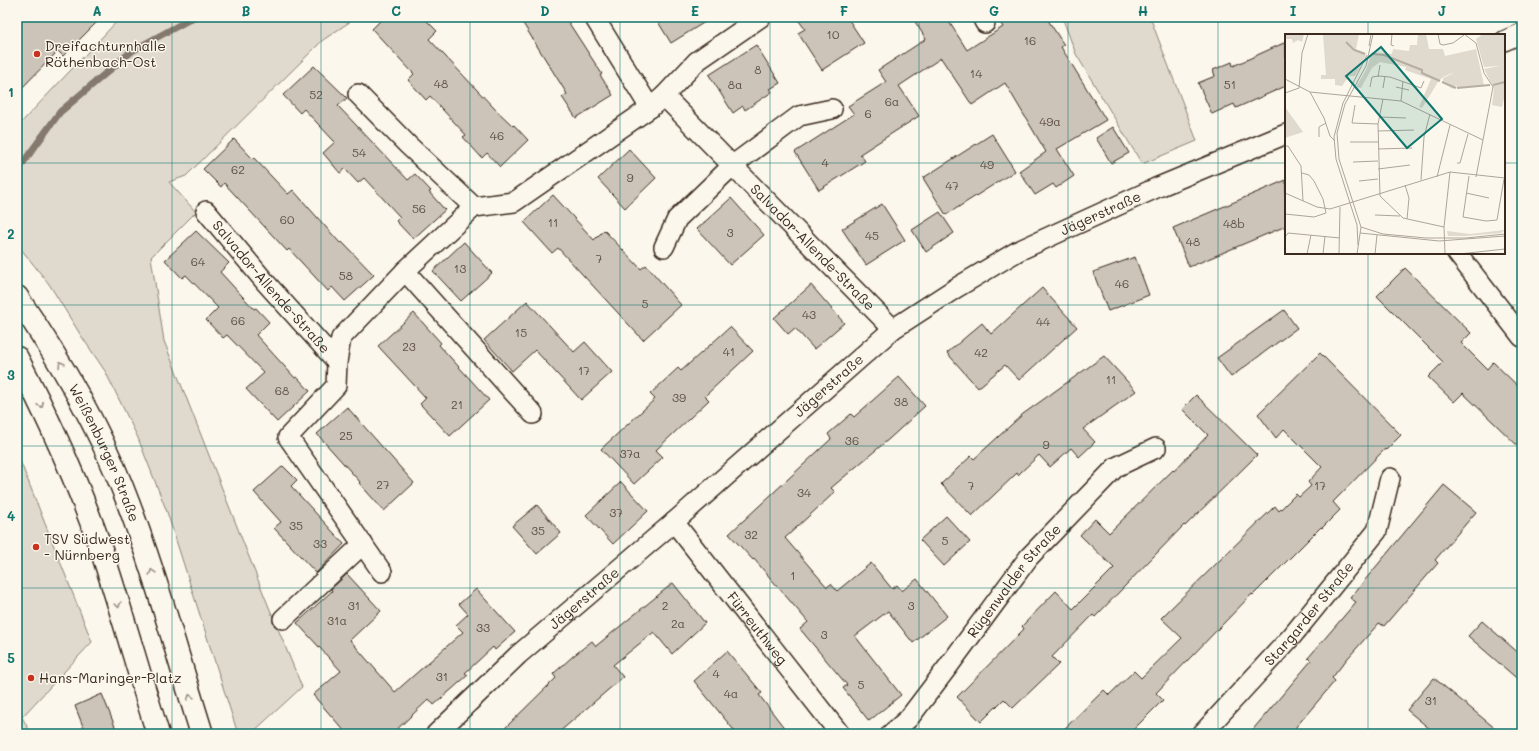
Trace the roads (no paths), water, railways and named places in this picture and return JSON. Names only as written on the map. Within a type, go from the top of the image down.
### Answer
[{"type":"main road","name":"Weißenburger Straße","points":[[17,297],[40,331],[77,392],[114,468],[157,585],[202,734]]},
{"type":"main road","points":[[17,358],[51,425],[78,487],[102,552],[158,734]]},
{"type":"street","name":"Salvador-Allende-Straße","points":[[594,17],[657,102],[733,165],[893,329]]},
{"type":"street","points":[[358,94],[408,145],[474,207],[514,202],[657,102],[697,61],[761,17]]},
{"type":"street","points":[[1505,41],[1522,33]]},
{"type":"street","points":[[664,247],[677,220],[733,165],[799,116],[832,109]]},
{"type":"street","name":"Jägerstraße","points":[[436,734],[518,655],[674,522],[893,329],[956,288],[1018,251],[1156,188],[1285,134]]},
{"type":"street","name":"Salvador-Allende-Straße","points":[[382,572],[288,437],[336,386],[337,362],[341,338],[405,271],[474,207]]},
{"type":"street","name":"Salvador-Allende-Straße","points":[[206,211],[266,283],[337,362]]},
{"type":"street","points":[[1457,254],[1522,338]]},
{"type":"street","points":[[405,271],[533,414]]},
{"type":"street","name":"Rügenwalder Straße","points":[[891,734],[909,718],[1029,557],[1116,467],[1156,448]]},
{"type":"street","name":"Stargarder Straße","points":[[1202,734],[1292,636],[1377,531],[1390,478]]},
{"type":"street","name":"Fürreuthweg","points":[[674,522],[840,734]]},
{"type":"street","points":[[283,619],[363,544]]},
{"type":"waterway","points":[[17,171],[60,112],[132,51],[194,17]]},
{"type":"place","name":"Dreifachturnhalle Röthenbach-Ost","points":[[37,54]]},
{"type":"place","name":"TSV Südwest - Nürnberg","points":[[36,547]]},
{"type":"place","name":"Hans-Maringer-Platz","points":[[31,678]]}]
